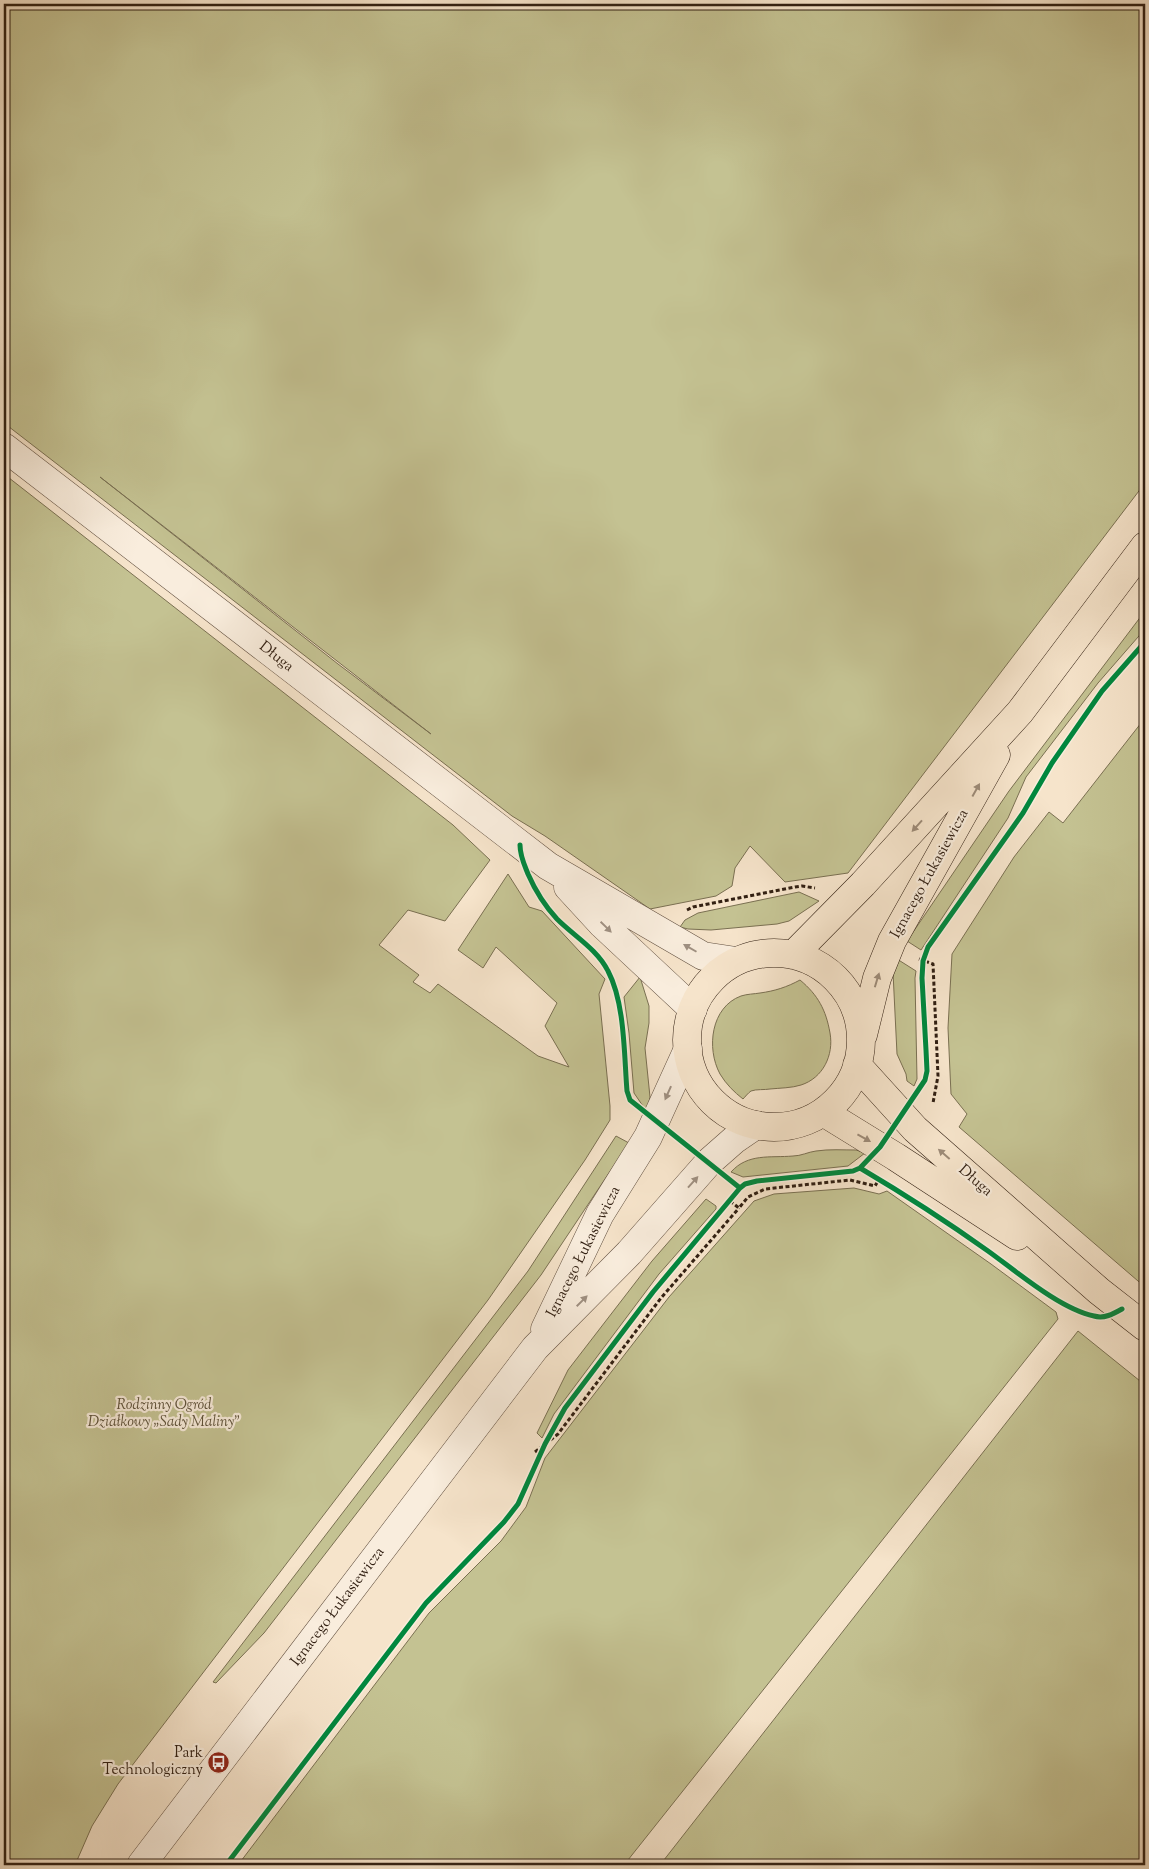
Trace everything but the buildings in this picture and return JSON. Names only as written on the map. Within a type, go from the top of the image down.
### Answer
[{"type":"main road","name":"Ignacego Łukasiewicza","points":[[793,955],[843,905],[1020,712],[1145,546]]},
{"type":"main road","name":"Ignacego Łukasiewicza","points":[[859,1055],[877,978],[892,941],[1020,712]]},
{"type":"main road","points":[[774,953],[793,955],[821,967],[843,987],[851,1000],[857,1014],[860,1029],[859,1055],[853,1076],[840,1096],[823,1112],[802,1122],[779,1127],[756,1125],[727,1113],[715,1103],[696,1078],[688,1049],[687,1035],[693,1009],[703,990],[718,974],[736,962],[754,956],[774,953]]},
{"type":"main road","name":"Długa","points":[[859,1055],[915,1129],[1099,1291],[1145,1327]]},
{"type":"main road","name":"Długa","points":[[823,1112],[850,1130],[880,1146],[1099,1291]]},
{"type":"street","name":"Długa","points":[[4,447],[548,866]]},
{"type":"street","points":[[548,866],[703,956],[736,962]]},
{"type":"street","points":[[548,866],[602,924],[693,1009]]},
{"type":"street","name":"Ignacego Łukasiewicza","points":[[535,1348],[600,1214],[648,1137],[688,1049]]},
{"type":"street","name":"Ignacego Łukasiewicza","points":[[141,1865],[535,1348],[629,1253],[709,1162],[734,1140],[756,1125]]},
{"type":"path","points":[[661,931],[669,921],[692,907],[795,887],[802,886],[817,889],[843,905]]},
{"type":"path","points":[[892,941],[923,961],[933,964],[938,1076],[935,1099],[915,1129]]},
{"type":"path","points":[[922,970],[926,954]]},
{"type":"path","points":[[880,1146],[860,1168],[886,1183]]},
{"type":"path","points":[[538,1452],[558,1434],[661,1298],[748,1197],[766,1189],[850,1180],[875,1186],[880,1180]]},
{"type":"path","points":[[724,1208],[735,1194]]},
{"type":"path","points":[[730,1201],[739,1208]]},
{"type":"path","points":[[545,1444],[553,1430]]},
{"type":"green space","points":[[4,4],[1145,4],[1145,483],[848,873],[785,882],[750,846],[735,868],[732,886],[716,896],[650,909],[545,836],[512,816],[4,423]],"holes":[[[100,477],[431,734],[338,664]]]},
{"type":"green space","name":"Rodzinny Ogród Działkowy „Sady Maliny”","points":[[4,474],[453,825],[490,860],[445,921],[408,910],[379,945],[419,975],[413,982],[430,993],[438,984],[538,1056],[569,1067],[545,1026],[557,1003],[496,947],[483,968],[458,950],[508,874],[529,907],[542,911],[605,979],[599,994],[610,1120],[585,1160],[488,1300],[118,1784],[92,1826],[75,1865],[4,1865]]},
{"type":"green space","points":[[1145,611],[1145,629],[1098,683],[1026,777],[1008,818],[921,950],[907,941],[1009,791]]},
{"type":"green space","points":[[1145,718],[1145,1287],[959,1127],[967,1114],[951,1094],[948,1028],[952,954],[1014,857],[1049,812],[1063,823]]},
{"type":"green space","points":[[799,892],[819,901],[789,921],[777,924],[711,930],[680,927],[685,920],[698,913]]},
{"type":"green space","points":[[897,959],[916,971],[917,1079],[914,1086],[907,1081],[897,1054],[893,972]]},
{"type":"green space","points":[[640,977],[649,1006],[649,1023],[645,1048],[650,1097],[647,1112],[634,1093],[624,997]]},
{"type":"green space","points":[[800,980],[812,991],[826,1017],[831,1041],[825,1065],[809,1082],[790,1087],[753,1090],[743,1099],[725,1081],[716,1064],[713,1041],[717,1019],[731,1001],[741,996],[776,990]]},
{"type":"green space","points":[[616,1136],[629,1143],[541,1275],[264,1633],[216,1683],[213,1682],[528,1271]]},
{"type":"green space","points":[[821,1150],[856,1150],[865,1153],[848,1166],[743,1177],[731,1172],[752,1159],[796,1156]]},
{"type":"green space","points":[[854,1188],[879,1194],[887,1191],[1056,1312],[1058,1319],[624,1865],[238,1865],[429,1613],[501,1541],[526,1507],[545,1458],[669,1297],[754,1201],[774,1194]]},
{"type":"green space","points":[[706,1199],[716,1206],[716,1209],[659,1274],[554,1414],[542,1438],[537,1433],[568,1370],[652,1261]]},
{"type":"green space","points":[[1078,1331],[1145,1385],[1145,1668],[1142,1672],[1145,1675],[1145,1865],[660,1865]]},
{"type":"cycle path","points":[[226,1865],[426,1603],[504,1522],[518,1504],[545,1444],[565,1408],[653,1292],[740,1188],[745,1184],[757,1181],[853,1171],[860,1168],[880,1147],[925,1080],[927,1071],[922,978],[923,961],[928,947],[1023,813],[1052,763],[1102,691],[1145,642]]},
{"type":"cycle path","points":[[520,845],[521,856],[528,874],[544,903],[557,919],[598,956],[614,984],[621,1014],[627,1091],[630,1100],[740,1188]]},
{"type":"cycle path","points":[[860,1168],[941,1218],[1067,1306],[1098,1317],[1108,1316],[1122,1309]]},
{"type":"place","name":"Park Technologiczny","points":[[219,1762]]}]
